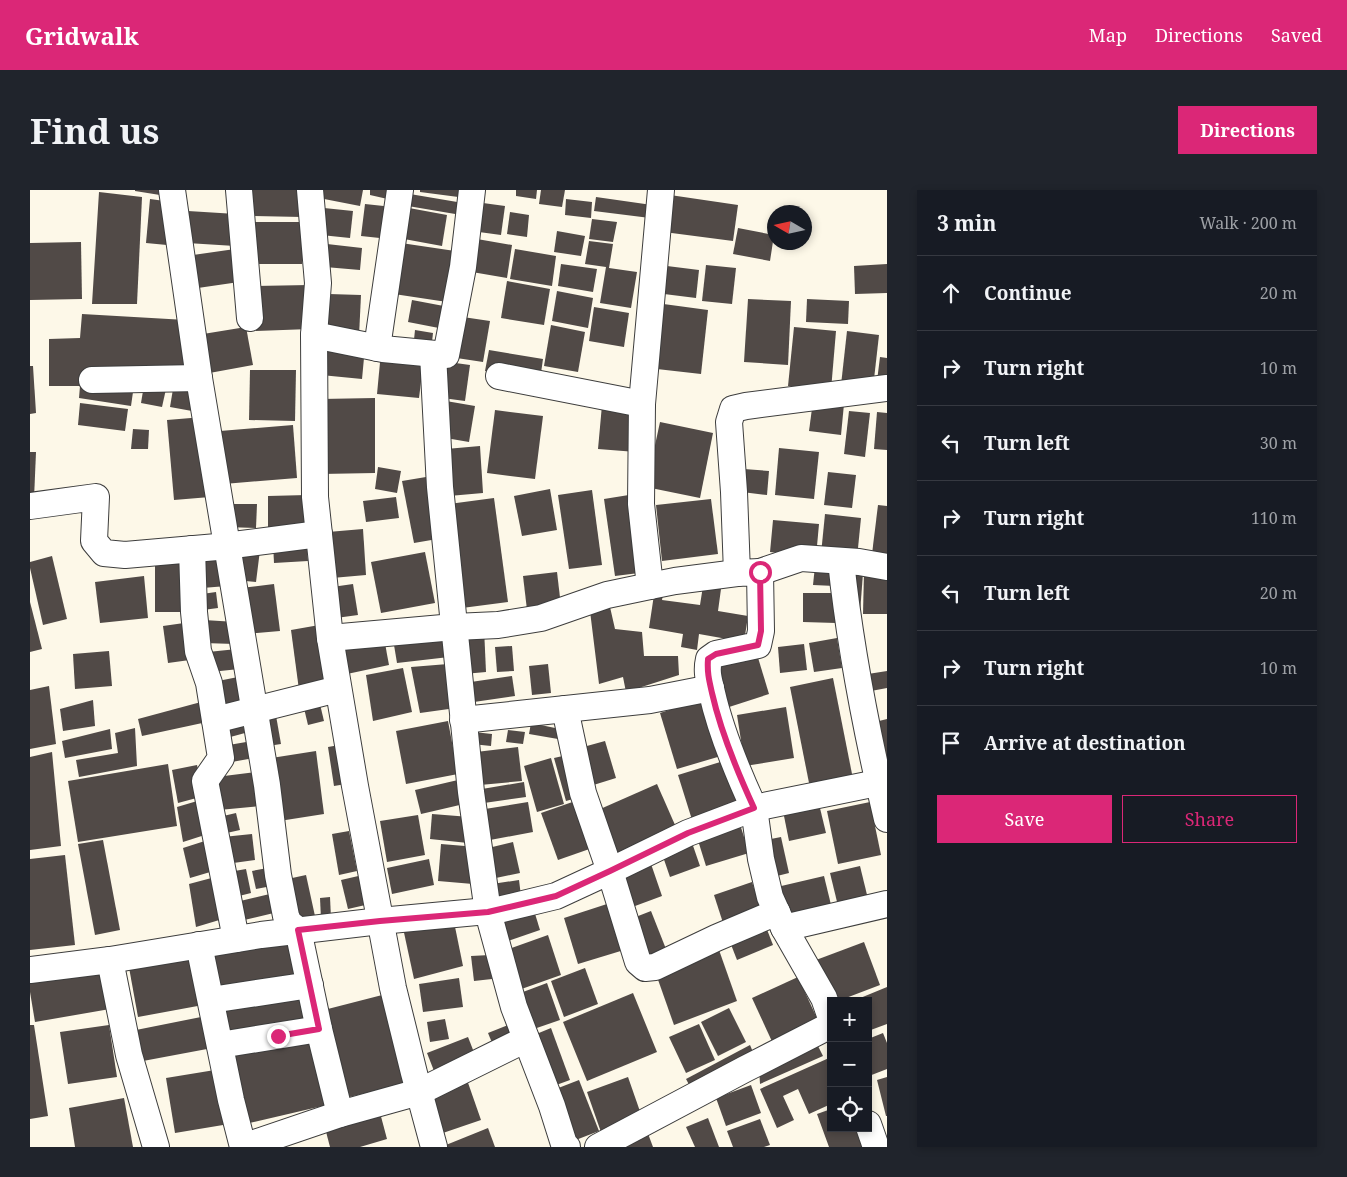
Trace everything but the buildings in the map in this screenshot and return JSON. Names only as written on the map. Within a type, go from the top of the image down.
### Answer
[{"type":"street","points":[[172,190],[199,378],[267,785],[278,875],[286,916],[289,923],[298,930],[319,1029],[340,1114]]},
{"type":"street","points":[[239,190],[250,318]]},
{"type":"street","points":[[310,190],[318,283],[314,335],[315,497],[330,638],[355,786],[393,988],[434,1147]]},
{"type":"street","points":[[377,348],[400,190]]},
{"type":"street","points":[[314,335],[377,348],[446,355],[463,267],[472,190]]},
{"type":"street","points":[[650,586],[641,504],[642,404],[661,190]]},
{"type":"street","points":[[433,354],[440,487],[471,792],[488,912],[514,1007],[552,1106],[564,1144],[567,1147]]},
{"type":"street","points":[[498,376],[642,404]]},
{"type":"street","points":[[92,380],[199,378]]},
{"type":"street","points":[[827,1007],[780,920],[770,897],[761,859],[754,808],[733,761],[715,705],[707,670],[708,659],[716,654],[758,645],[761,631],[748,573],[729,422],[733,409],[746,406],[887,388]]},
{"type":"street","points":[[30,506],[96,497],[94,541],[104,553],[126,555],[226,546],[319,534]]},
{"type":"street","points":[[192,549],[194,612],[198,651],[209,683],[221,758],[205,781],[236,939]]},
{"type":"street","points":[[330,638],[498,625],[540,618],[607,595],[675,581],[748,573],[801,558],[887,567]]},
{"type":"street","points":[[841,561],[846,610],[883,782],[887,819]]},
{"type":"street","points":[[463,720],[650,700],[711,688]]},
{"type":"street","points":[[215,720],[338,689]]},
{"type":"street","points":[[565,709],[583,793],[610,871],[638,962],[645,968],[655,967],[716,938],[780,920],[887,904]]},
{"type":"street","points":[[30,970],[110,960],[298,930],[488,912],[556,896],[688,833],[754,808],[883,782]]},
{"type":"street","points":[[199,945],[231,1100],[243,1147],[340,1114],[419,1092],[526,1039]]},
{"type":"street","points":[[110,960],[129,1055],[156,1147]]},
{"type":"street","points":[[210,1000],[310,985]]},
{"type":"street","points":[[598,1147],[827,1027]]},
{"type":"street","points":[[220,1045],[319,1029]]},
{"type":"street","points":[[871,1132],[876,1147]]},
{"type":"route","points":[[278,1036],[319,1029],[298,930],[488,912],[556,896],[688,833],[754,808],[733,761],[715,705],[707,670],[708,659],[716,654],[758,645],[761,631],[760,572]]}]
